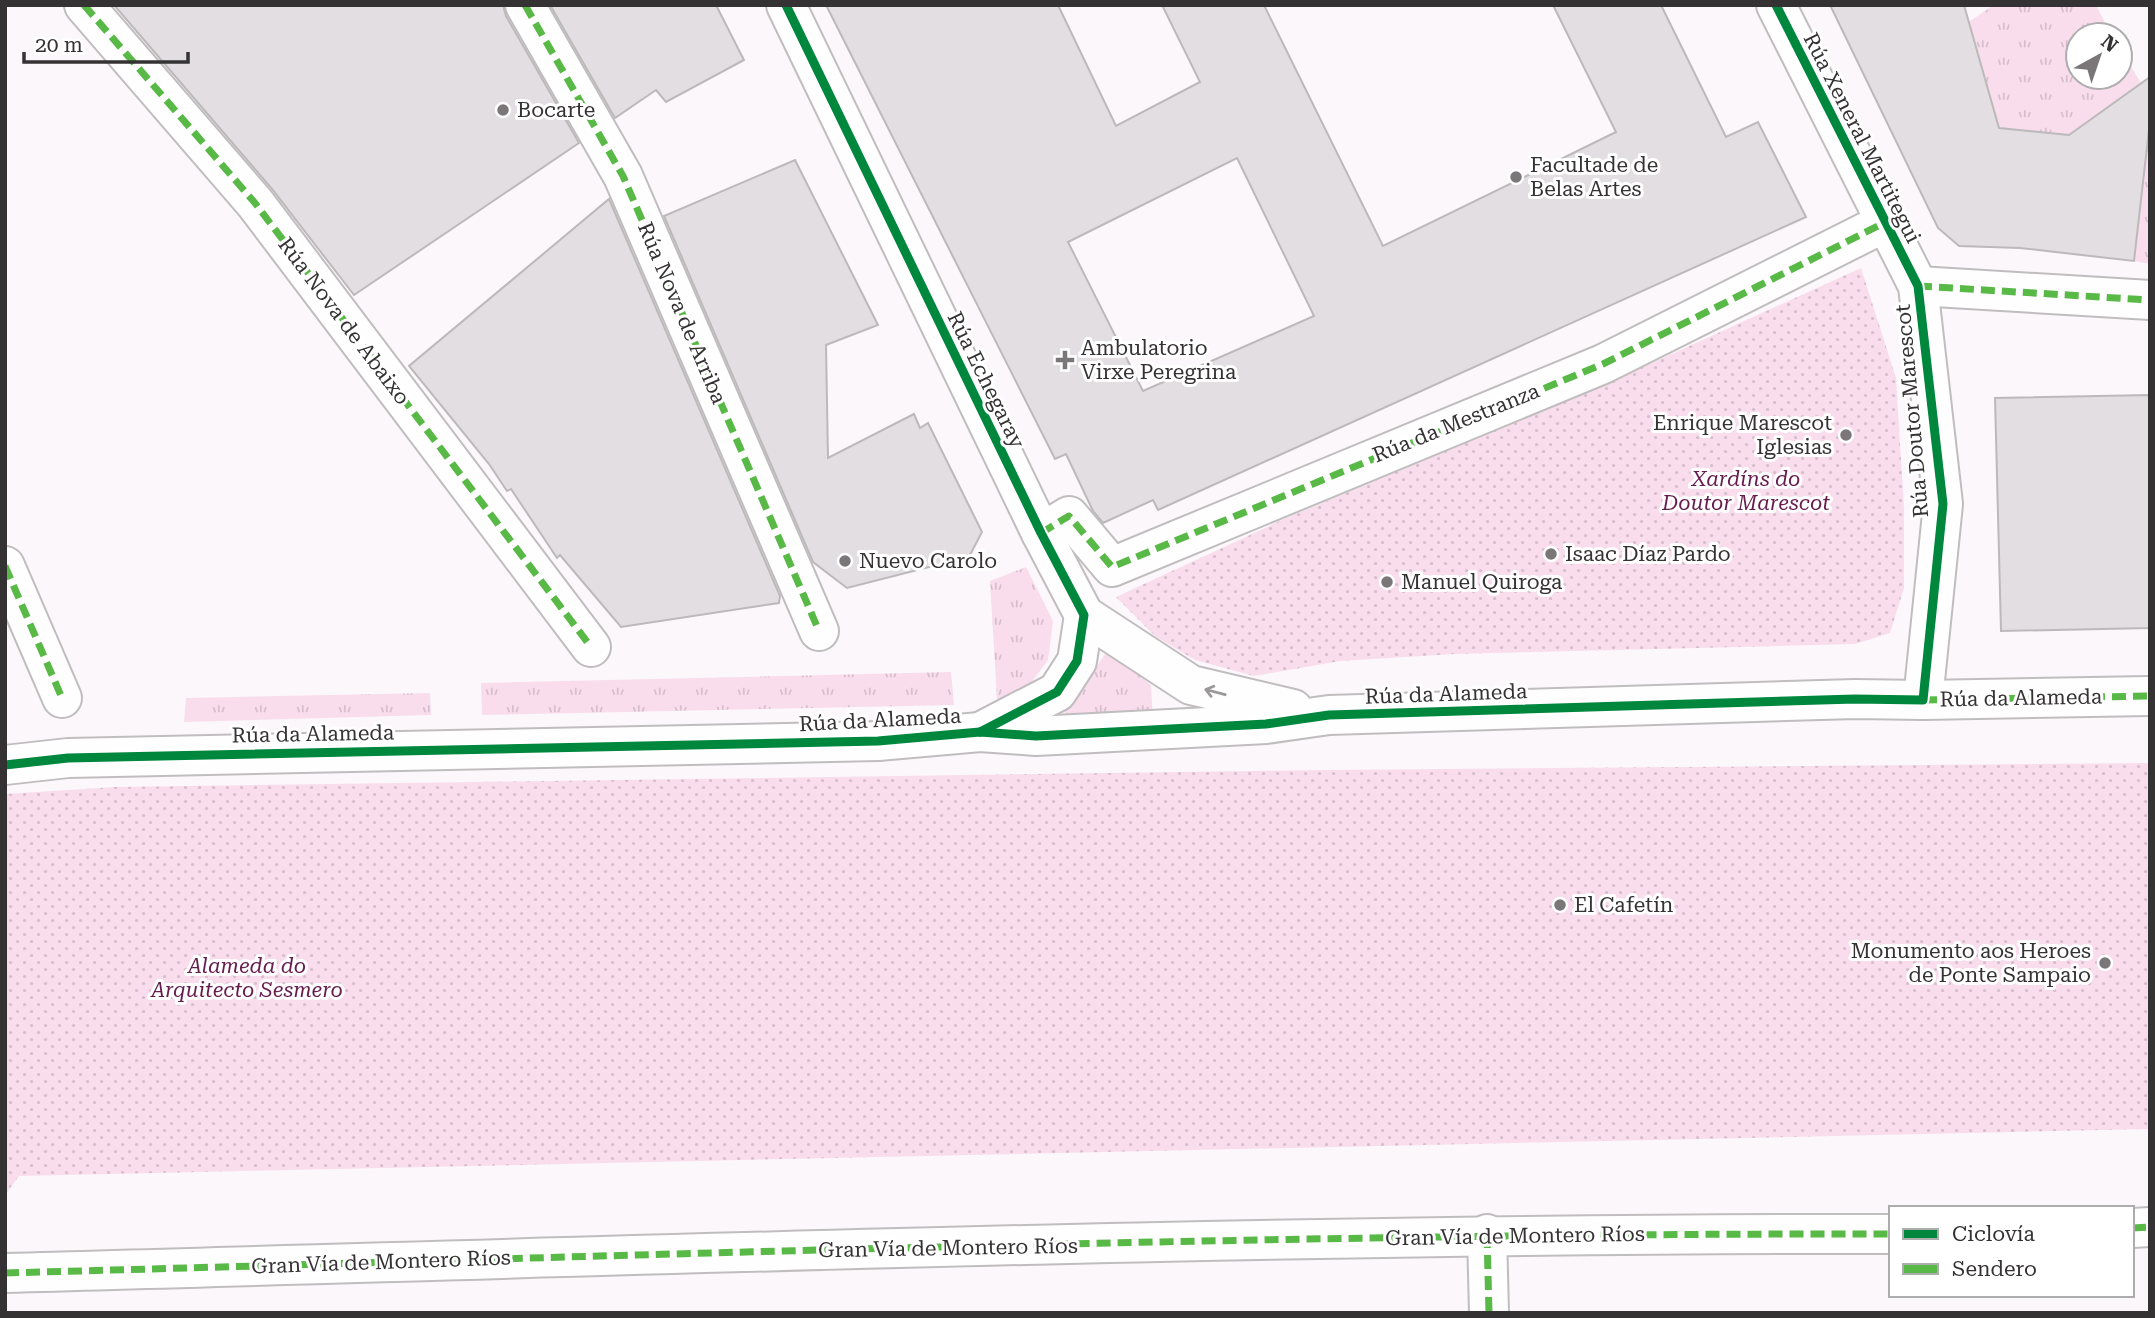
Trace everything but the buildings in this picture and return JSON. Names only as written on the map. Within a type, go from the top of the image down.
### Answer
[{"type":"street","name":"Rúa Nova de Abaixo","points":[[84,5],[256,203],[591,647]]},
{"type":"street","name":"Rúa Nova de Arriba","points":[[525,5],[624,176],[819,631]]},
{"type":"street","name":"Rúa Echegaray","points":[[786,5],[1041,533],[1084,615],[1191,685],[1251,702],[1329,715]]},
{"type":"street","name":"Rúa Xeneral Martitegui","points":[[1776,5],[1918,286]]},
{"type":"street","name":"Rúa da Mestranza","points":[[1041,533],[1069,516],[1112,567],[1603,364],[1884,223]]},
{"type":"street","points":[[1918,286],[2150,300]]},
{"type":"street","name":"Rúa Doutor Marescot","points":[[1918,286],[1943,504],[1923,701]]},
{"type":"street","points":[[5,566],[62,698]]},
{"type":"street","points":[[980,733],[1056,692],[1077,660],[1084,615]]},
{"type":"street","name":"Rúa da Alameda","points":[[5,765],[68,758],[878,741],[980,733],[1036,736],[1266,724],[1329,715],[1855,699],[1923,701],[2150,696]]},
{"type":"street","points":[[1487,1234],[1489,1313]]},
{"type":"street","name":"Gran Vía de Montero Ríos","points":[[5,1273],[1487,1234],[1889,1234]]},
{"type":"green space","points":[[1994,5],[2096,5],[2104,21],[2064,21],[2064,91],[2130,91],[2121,98],[2150,118],[2150,264],[2134,261],[2145,159],[2044,132],[1999,128],[1967,23]]},
{"type":"green space","points":[[2134,72],[2141,83],[2134,88]]},
{"type":"green space","name":"Xardíns do Doutor Marescot","points":[[1861,268],[1896,378],[1904,509],[1904,588],[1890,633],[1855,644],[1455,654],[1340,661],[1254,676],[1195,660],[1155,636],[1116,597],[1282,520],[1610,382]]},
{"type":"green space","points":[[1026,567],[1053,621],[1048,660],[1023,694],[997,699],[990,581]]},
{"type":"green space","points":[[1108,650],[1151,685],[1153,720],[1062,717]]},
{"type":"green space","points":[[951,672],[954,705],[482,715],[481,683]]},
{"type":"green space","points":[[430,693],[431,715],[184,722],[186,698]]},
{"type":"green space","name":"Alameda do Arquitecto Sesmero","points":[[2150,763],[2150,1129],[19,1176],[5,1195],[5,794],[115,787],[1328,770]]},
{"type":"marked path","points":[[84,5],[255,203],[591,647]]},
{"type":"marked path","points":[[525,5],[623,176],[819,631]]},
{"type":"marked path","points":[[1041,533],[1069,516],[1112,567],[1603,364],[1884,223]]},
{"type":"marked path","points":[[1918,286],[2150,300]]},
{"type":"marked path","points":[[5,566],[62,698]]},
{"type":"marked path","points":[[1923,700],[2150,696]]},
{"type":"marked path","points":[[2134,1228],[2150,1227]]},
{"type":"marked path","points":[[1487,1234],[1489,1313]]},
{"type":"marked path","points":[[5,1273],[1184,1241],[1889,1234]]},
{"type":"cycle path","points":[[786,5],[1041,533],[1084,615],[1077,661],[1057,692],[980,732]]},
{"type":"cycle path","points":[[5,765],[68,758],[878,741],[980,732],[1036,736],[1266,724],[1329,715],[1855,699],[1923,700],[1943,504],[1918,286],[1776,5]]},
{"type":"place","name":"Bocarte","points":[[503,110]]},
{"type":"place","name":"Facultade de Belas Artes","points":[[1516,177]]},
{"type":"place","name":"Ambulatorio Virxe Peregrina","points":[[1065,360]]},
{"type":"place","name":"Enrique Marescot Iglesias","points":[[1846,435]]},
{"type":"place","name":"Isaac Díaz Pardo","points":[[1551,554]]},
{"type":"place","name":"Nuevo Carolo","points":[[845,561]]},
{"type":"place","name":"Manuel Quiroga","points":[[1387,582]]},
{"type":"place","name":"El Cafetín","points":[[1560,905]]},
{"type":"place","name":"Monumento aos Heroes de Ponte Sampaio","points":[[2105,963]]}]
